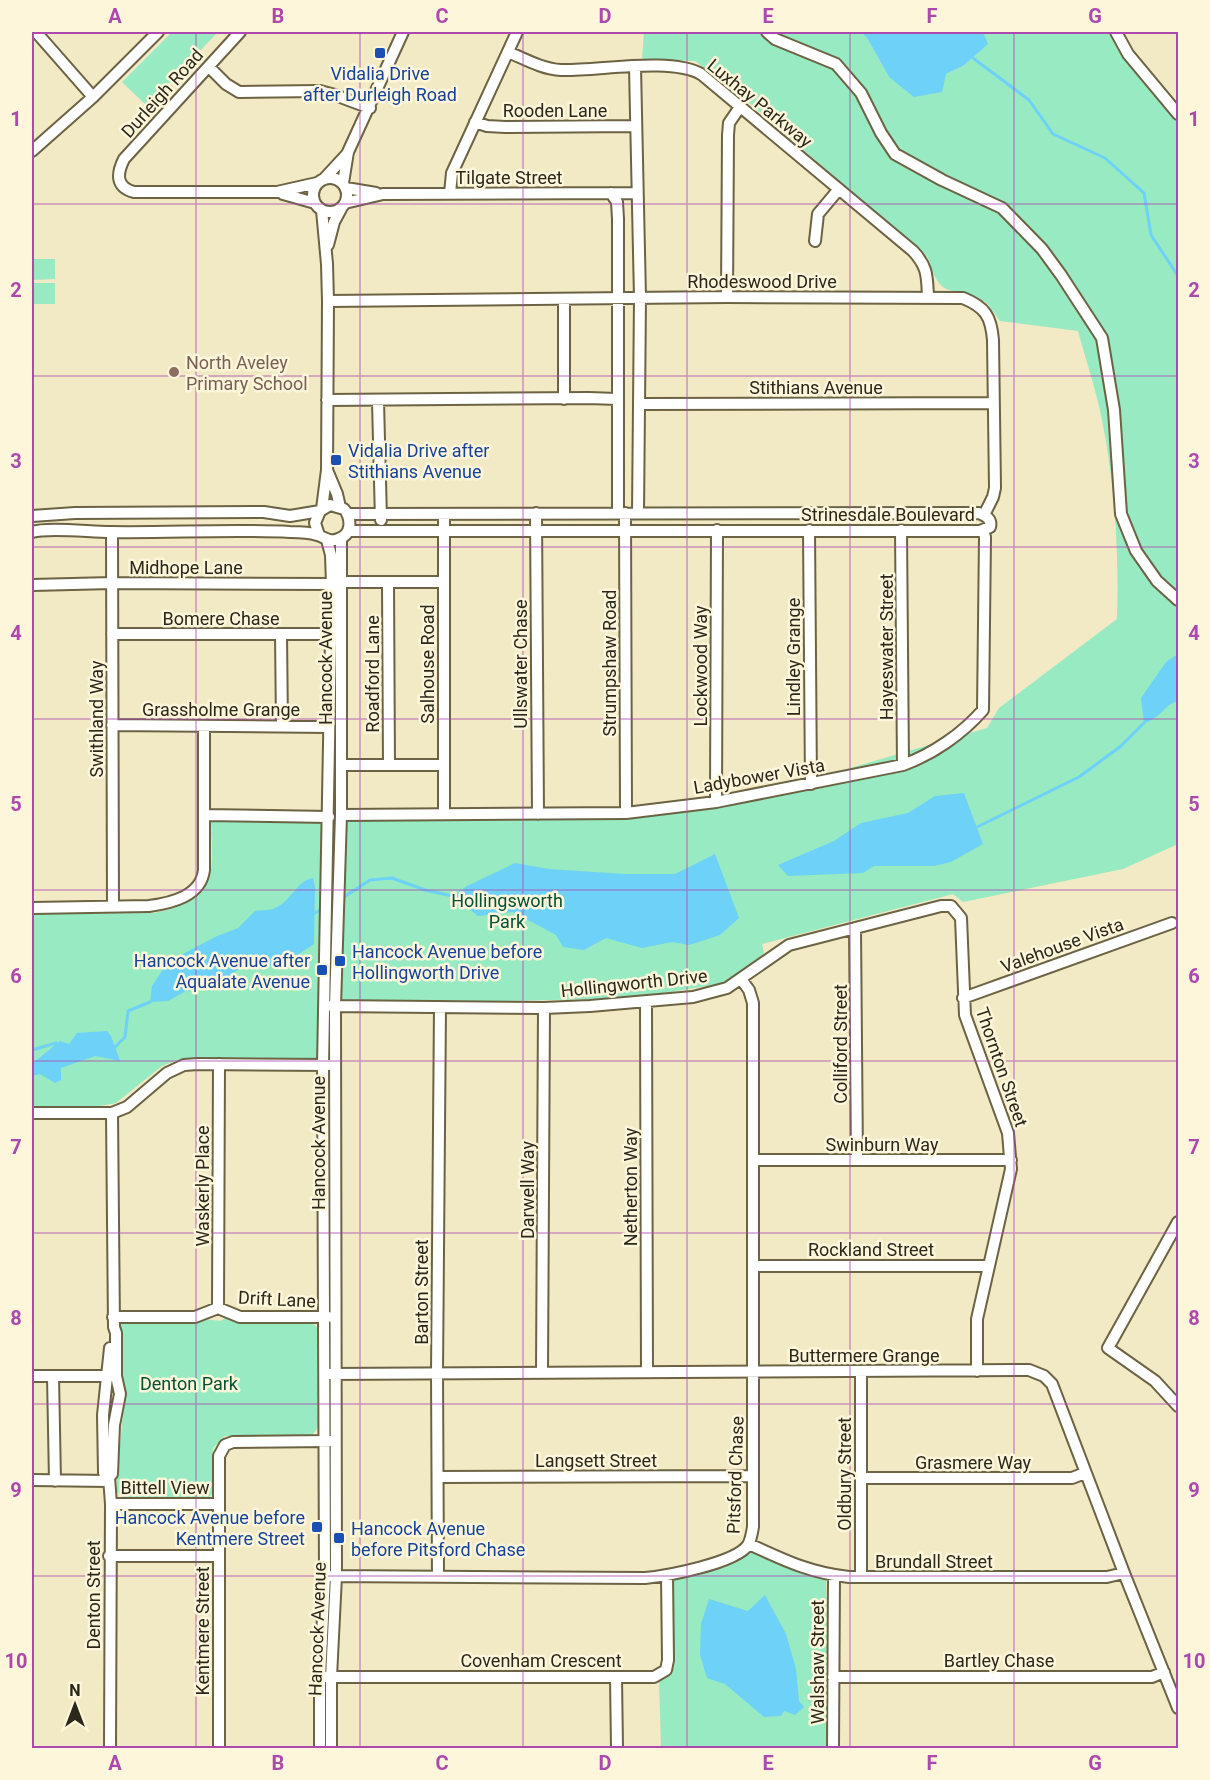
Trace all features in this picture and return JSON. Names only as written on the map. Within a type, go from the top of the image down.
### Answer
[{"type":"street","points":[[36,32],[93,97]]},
{"type":"street","points":[[32,151],[93,97],[158,32]]},
{"type":"street","name":"Durleigh Road","points":[[240,32],[124,159],[118,171],[119,182],[126,190],[134,192],[277,192]]},
{"type":"street","points":[[323,537],[315,523],[321,510],[327,470],[328,301],[326,254],[318,207],[313,193],[320,181],[348,152],[403,32]]},
{"type":"street","points":[[450,193],[452,172],[517,32]]},
{"type":"street","points":[[767,32],[775,39],[836,64],[861,93],[881,134],[895,154],[942,180],[1002,208],[1042,249],[1061,275],[1102,338],[1114,410],[1121,514],[1136,551],[1157,581],[1179,600]]},
{"type":"street","points":[[1116,32],[1128,54],[1179,114]]},
{"type":"street","name":"Luxhay Parkway","points":[[508,52],[539,66],[559,70],[681,66],[701,74],[923,261],[928,297]]},
{"type":"street","points":[[208,67],[226,84],[240,92],[320,92],[370,108]]},
{"type":"street","points":[[635,67],[640,298],[638,513]]},
{"type":"street","points":[[727,297],[728,135],[729,123],[740,107]]},
{"type":"street","name":"Rooden Lane","points":[[475,122],[487,126],[505,127],[636,126]]},
{"type":"street","points":[[326,254],[334,222],[348,196],[344,185],[348,152]]},
{"type":"street","points":[[277,192],[334,178],[344,185]]},
{"type":"street","name":"Tilgate Street","points":[[344,185],[383,194],[636,193]]},
{"type":"street","points":[[815,241],[818,214],[839,189]]},
{"type":"street","points":[[277,192],[332,212],[343,206]]},
{"type":"street","name":"Strumpshaw Road","points":[[611,193],[617,202],[618,219],[617,399],[621,513],[626,532],[626,813]]},
{"type":"street","name":"Tilgate Street","points":[[343,206],[383,194]]},
{"type":"street","name":"Rhodeswood Drive","points":[[328,301],[727,297],[963,298],[977,304],[988,316],[992,326],[994,488],[993,497],[984,515]]},
{"type":"street","points":[[564,300],[564,399]]},
{"type":"street","points":[[327,400],[617,399]]},
{"type":"street","points":[[378,401],[381,530]]},
{"type":"street","name":"Stithians Avenue","points":[[639,404],[993,403]]},
{"type":"street","points":[[32,532],[53,530],[287,532],[323,537],[345,535],[350,519],[327,470]]},
{"type":"street","points":[[32,516],[87,513],[264,512],[290,516],[321,510],[330,505],[344,510]]},
{"type":"street","name":"Strinesdale Boulevard","points":[[344,510],[381,514],[920,513],[984,515],[991,523],[990,527],[982,530],[626,532],[381,530],[345,535]]},
{"type":"street","name":"Ullswater Chase","points":[[536,513],[538,814]]},
{"type":"street","name":"Salhouse Road","points":[[444,514],[444,814]]},
{"type":"street","name":"Lockwood Way","points":[[716,802],[717,530]]},
{"type":"street","name":"Lindley Grange","points":[[809,530],[811,784]]},
{"type":"street","name":"Hayeswater Street","points":[[901,530],[903,765]]},
{"type":"street","name":"Ladybower Vista","points":[[342,814],[626,813],[716,802],[903,765],[920,759],[962,730],[983,710],[985,537],[982,530]]},
{"type":"street","name":"Swithland Way","points":[[112,532],[113,906]]},
{"type":"street","name":"Hancock Avenue","points":[[329,1317],[335,1065],[330,1006],[330,634],[345,535]]},
{"type":"street","name":"Hancock Avenue","points":[[320,1749],[330,1576],[329,1317],[323,1065],[330,1006],[342,814],[338,584],[331,555],[323,537]]},
{"type":"street","name":"Roadford Lane","points":[[388,582],[389,765]]},
{"type":"street","name":"Midhope Lane","points":[[32,585],[444,582]]},
{"type":"street","name":"Bomere Chase","points":[[112,634],[330,634]]},
{"type":"street","points":[[281,634],[282,726]]},
{"type":"street","name":"Grassholme Grange","points":[[112,725],[329,727]]},
{"type":"street","points":[[32,908],[130,907],[167,904],[198,888],[203,881],[204,870],[204,726]]},
{"type":"street","points":[[342,765],[444,765]]},
{"type":"street","points":[[204,815],[329,817]]},
{"type":"street","name":"Hollingworth Drive","points":[[330,1006],[544,1008],[646,1002],[702,995],[727,988],[789,945],[941,906],[951,906],[960,914]]},
{"type":"street","name":"Thornton Street","points":[[960,914],[964,1015],[1008,1133],[1011,1160],[1011,1169],[977,1318],[977,1371]]},
{"type":"street","name":"Valehouse Vista","points":[[963,998],[1172,924]]},
{"type":"street","name":"Colliford Street","points":[[855,928],[857,1160]]},
{"type":"street","name":"Pitsford Chase","points":[[330,1576],[645,1578],[667,1576],[718,1562],[741,1552],[749,1544],[753,1527],[753,1003],[749,990],[741,979]]},
{"type":"street","name":"Netherton Way","points":[[646,1002],[647,1372]]},
{"type":"street","name":"Barton Street","points":[[438,1577],[440,1007]]},
{"type":"street","name":"Darwell Way","points":[[542,1373],[544,1008]]},
{"type":"street","points":[[32,1113],[112,1113],[127,1107],[174,1069],[191,1064],[335,1065]]},
{"type":"street","name":"Waskerly Place","points":[[218,1308],[219,1064]]},
{"type":"street","name":"Denton Street","points":[[109,1479],[104,1473],[102,1415],[111,1376],[116,1333],[112,1113]]},
{"type":"street","name":"Swinburn Way","points":[[753,1160],[1011,1160]]},
{"type":"street","points":[[1179,1222],[1108,1348],[1155,1381],[1179,1406]]},
{"type":"street","name":"Rockland Street","points":[[754,1266],[989,1266]]},
{"type":"street","points":[[114,1322],[195,1317],[218,1308]]},
{"type":"street","name":"Drift Lane","points":[[218,1308],[240,1317],[329,1317]]},
{"type":"street","name":"Buttermere Grange","points":[[329,1374],[1029,1370],[1044,1376],[1052,1384],[1179,1708]]},
{"type":"street","name":"Oldbury Street","points":[[861,1371],[861,1577]]},
{"type":"street","points":[[32,1376],[111,1376]]},
{"type":"street","points":[[53,1376],[55,1481]]},
{"type":"street","name":"Denton Street","points":[[110,1749],[111,1504],[109,1479],[112,1474],[114,1425],[120,1394],[111,1376]]},
{"type":"street","name":"Kentmere Street","points":[[219,1749],[219,1456],[225,1445],[233,1443],[329,1441]]},
{"type":"street","name":"Grasmere Way","points":[[861,1478],[1072,1478],[1085,1473]]},
{"type":"street","name":"Langsett Street","points":[[438,1477],[753,1476]]},
{"type":"street","points":[[32,1480],[109,1479]]},
{"type":"street","name":"Bittell View","points":[[111,1504],[218,1504]]},
{"type":"street","name":"Brundall Street","points":[[749,1544],[798,1566],[834,1575],[861,1577],[1107,1577],[1124,1572]]},
{"type":"street","points":[[109,1556],[219,1556]]},
{"type":"street","name":"Walshaw Street","points":[[833,1749],[834,1575]]},
{"type":"street","name":"Covenham Crescent","points":[[325,1677],[654,1677],[666,1670],[668,1660],[667,1576]]},
{"type":"street","name":"Bartley Chase","points":[[833,1677],[1152,1677],[1164,1672]]},
{"type":"street","name":"Hancock Avenue","points":[[325,1677],[331,1749]]},
{"type":"street","points":[[616,1677],[617,1749]]},
{"type":"green space","points":[[172,32],[218,32],[147,106],[122,82]]},
{"type":"green space","name":"Hollingsworth Park","points":[[644,32],[861,32],[867,38],[889,77],[946,74],[963,66],[987,44],[983,32],[1111,32],[1178,116],[1178,844],[1123,869],[963,902],[953,894],[762,944],[764,953],[747,969],[720,984],[644,996],[593,999],[341,1001],[345,821],[614,819],[724,805],[987,728],[999,708],[1117,619],[1117,545],[1110,469],[1100,409],[1078,331],[1000,321],[985,302],[971,295],[943,287],[933,272],[928,258],[730,86],[695,61],[642,59]]},
{"type":"green space","points":[[32,259],[55,259],[55,279],[32,280]]},
{"type":"green space","points":[[32,283],[55,283],[55,304],[32,304]]},
{"type":"green space","points":[[211,821],[322,823],[318,1061],[177,1060],[162,1066],[116,1103],[94,1107],[32,1107],[32,914],[154,913],[175,908],[190,901],[201,893],[211,872]]},
{"type":"green space","name":"Denton Park","points":[[226,1317],[234,1320],[309,1321],[317,1327],[318,1427],[312,1436],[307,1437],[225,1436],[213,1448],[212,1493],[209,1498],[201,1501],[126,1500],[116,1491],[125,1391],[121,1376],[117,1320],[204,1319],[221,1321]]},
{"type":"green space","points":[[749,1551],[826,1580],[829,1748],[661,1748],[659,1679],[674,1667],[671,1579],[726,1564]]},
{"type":"water","points":[[861,32],[983,32],[988,44],[963,66],[946,74],[942,92],[914,97],[889,77],[867,38]]},
{"type":"water","points":[[1178,654],[1178,701],[1144,723],[1141,698],[1166,662]]},
{"type":"water","points":[[964,793],[983,844],[951,862],[934,866],[874,866],[863,873],[788,876],[778,865],[834,841],[861,823],[908,813],[935,796]]},
{"type":"water","points":[[715,854],[739,918],[720,935],[689,945],[672,942],[642,948],[606,938],[584,950],[563,947],[556,935],[513,912],[478,916],[453,896],[467,886],[515,863],[549,869],[624,874],[675,874]]},
{"type":"water","points":[[313,878],[315,887],[314,944],[284,964],[241,968],[210,987],[186,991],[168,1001],[150,1002],[152,986],[168,962],[215,937],[238,928],[255,911],[270,910],[281,905],[302,883]]},
{"type":"water","points":[[107,1031],[120,1061],[95,1056],[61,1068],[61,1080],[55,1083],[40,1074],[32,1076],[32,1064],[60,1041],[69,1044],[77,1033]]},
{"type":"water","points":[[765,1595],[786,1634],[796,1669],[799,1701],[804,1707],[795,1715],[784,1711],[781,1716],[764,1717],[725,1684],[707,1678],[700,1655],[701,1624],[709,1599],[748,1611]]},
{"type":"waterway","points":[[973,58],[1029,100],[1053,134],[1105,158],[1144,193],[1151,235],[1178,276]]},
{"type":"waterway","points":[[977,827],[1079,777],[1121,746],[1144,723]]},
{"type":"waterway","points":[[344,897],[370,880],[392,878],[425,890],[453,896]]},
{"type":"waterway","points":[[315,913],[322,909]]},
{"type":"waterway","points":[[114,1048],[125,1037],[128,1011],[150,1002]]},
{"type":"waterway","points":[[32,1050],[56,1043]]},
{"type":"place","name":"Vidalia Drive after Durleigh Road","points":[[380,53]]},
{"type":"place","name":"North Aveley Primary School","points":[[174,372]]},
{"type":"place","name":"Vidalia Drive after Stithians Avenue","points":[[336,460]]},
{"type":"place","name":"Hancock Avenue before Hollingworth Drive","points":[[340,961]]},
{"type":"place","name":"Hancock Avenue after Aqualate Avenue","points":[[322,970]]},
{"type":"place","name":"Hancock Avenue before Kentmere Street","points":[[317,1527]]},
{"type":"place","name":"Hancock Avenue before Pitsford Chase","points":[[339,1538]]}]
